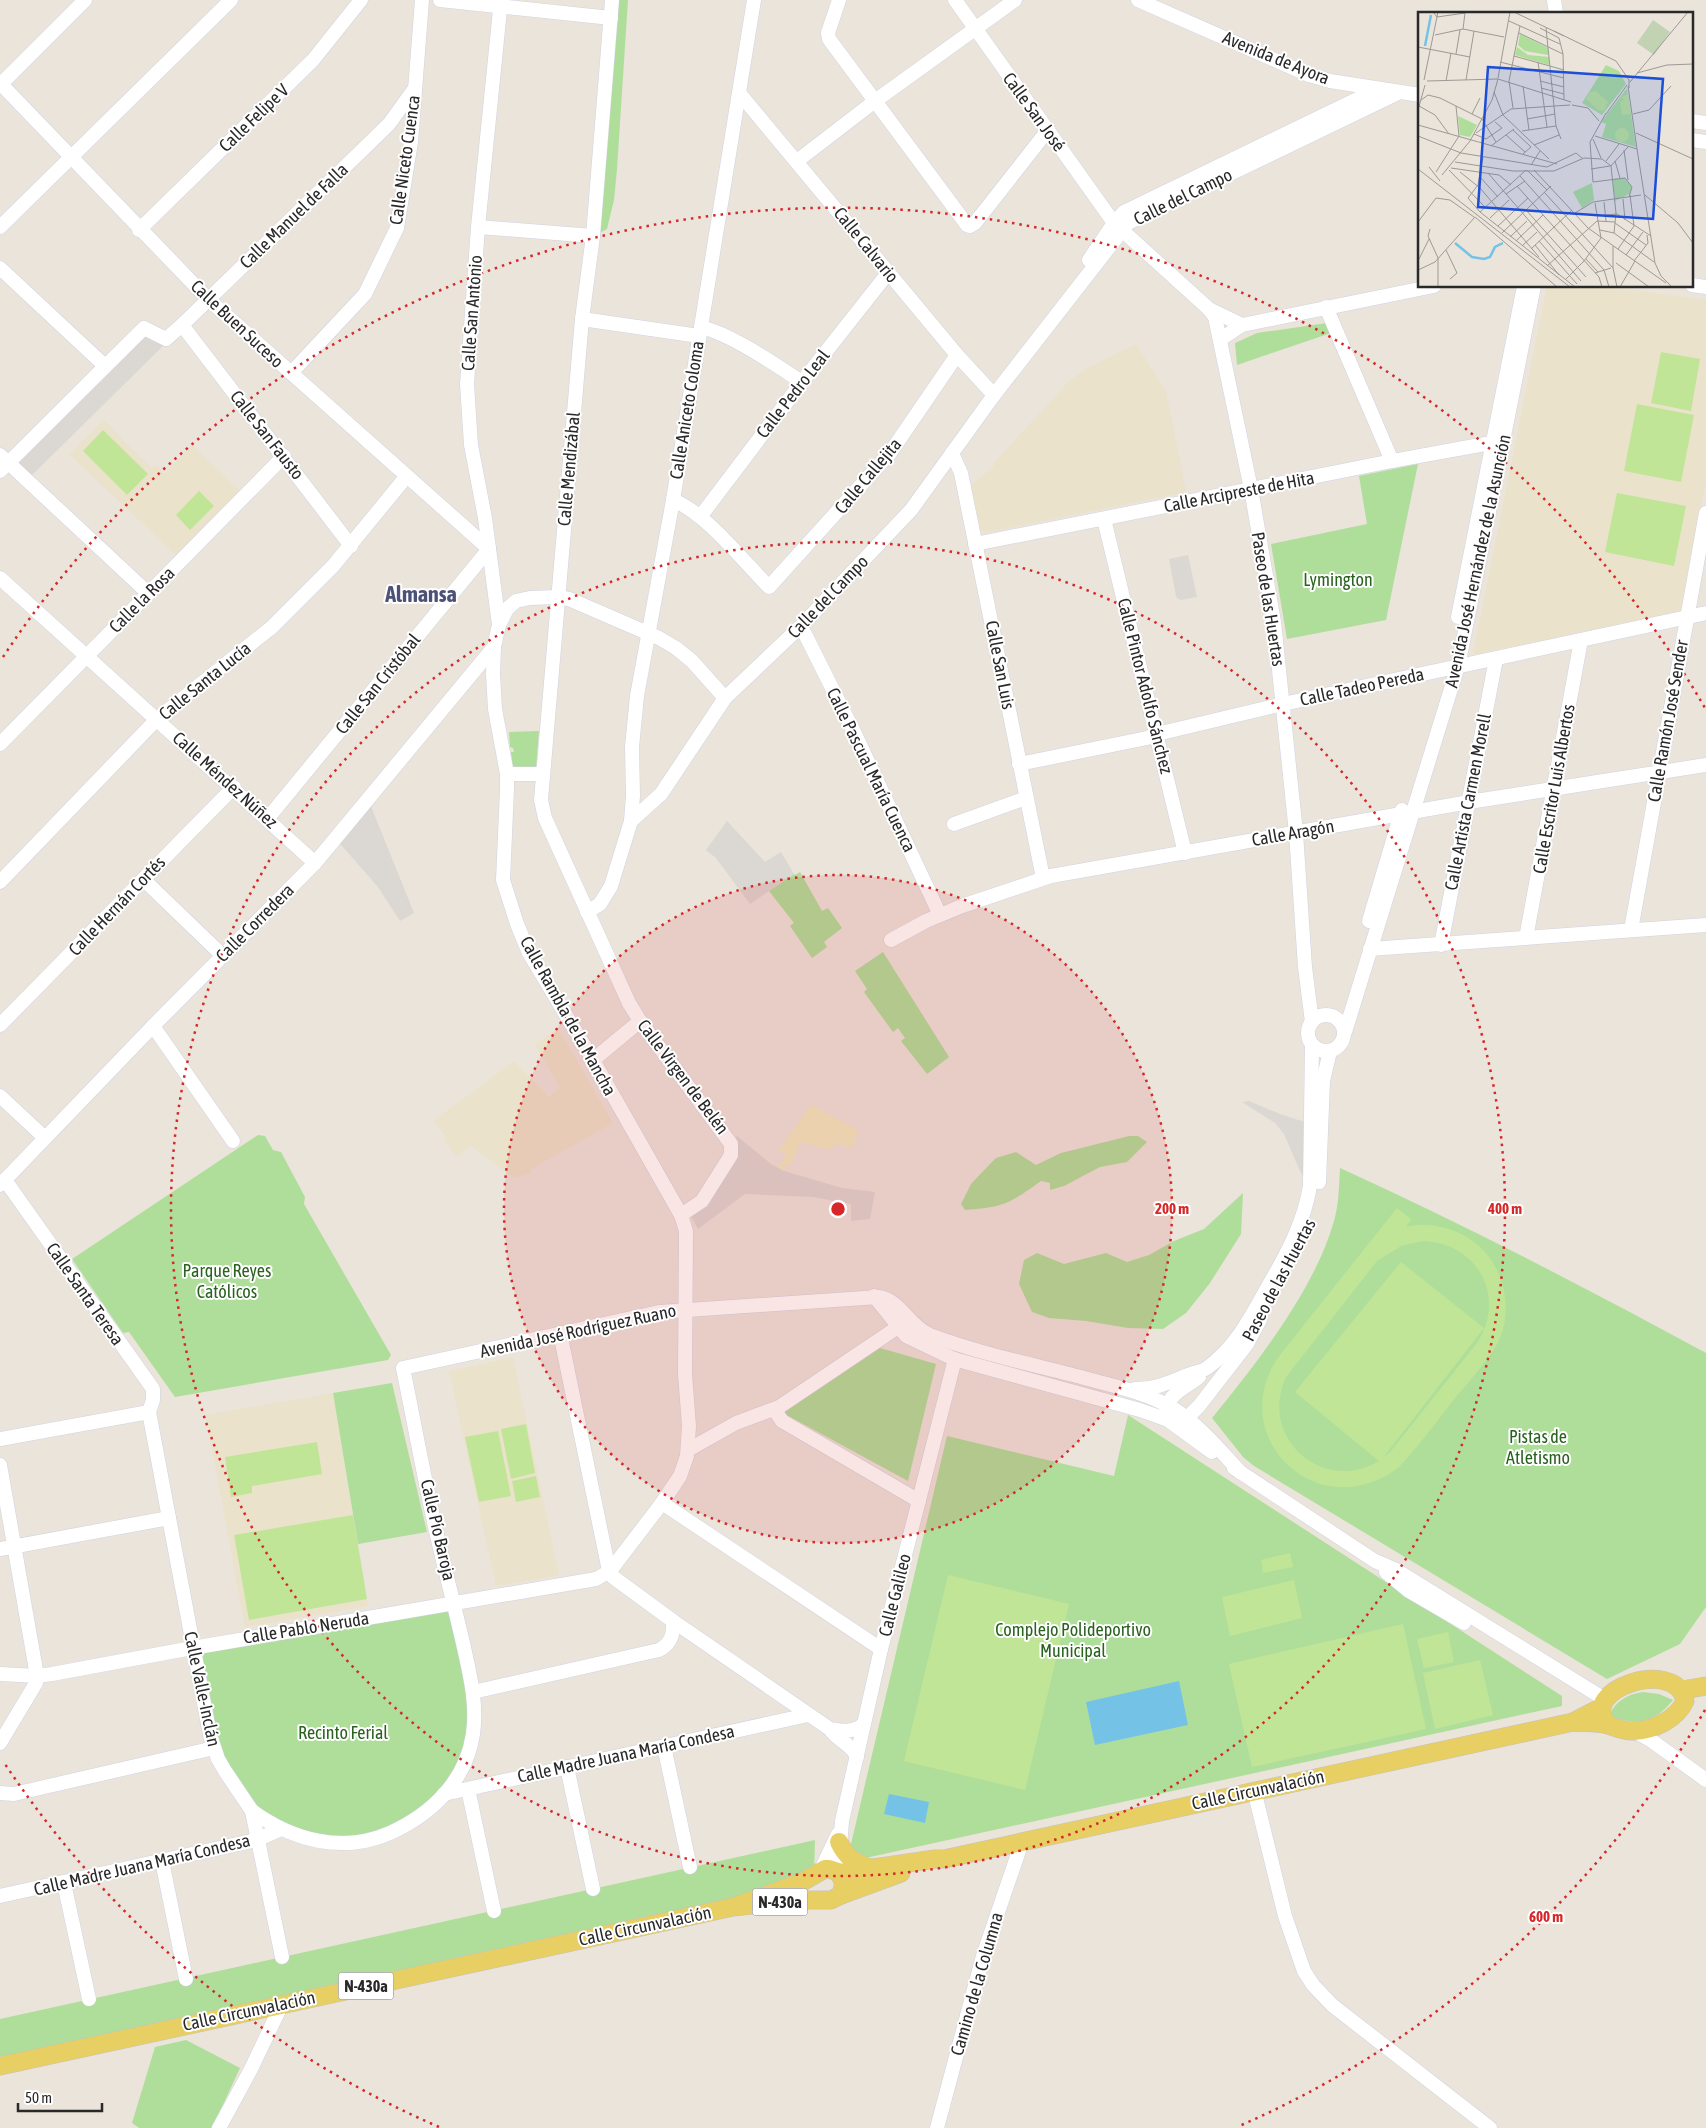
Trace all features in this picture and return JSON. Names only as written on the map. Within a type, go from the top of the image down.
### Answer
[{"type":"main road","points":[[1573,1722],[1604,1704],[1614,1691],[1624,1684],[1644,1679],[1664,1682],[1684,1695],[1706,1690]]},
{"type":"main road","points":[[1573,1722],[1608,1725],[1618,1729],[1634,1731],[1664,1723],[1678,1713],[1684,1695],[1706,1686]]},
{"type":"main road","points":[[1604,1704],[1602,1717],[1608,1725]]},
{"type":"main road","name":"Calle Circunvalación","points":[[839,1873],[944,1859],[1573,1722]]},
{"type":"main road","points":[[840,1837],[843,1851],[853,1861],[860,1865],[874,1868]]},
{"type":"main road","name":"Calle Circunvalación","points":[[835,1898],[890,1876],[936,1864],[944,1859]]},
{"type":"main road","points":[[829,1869],[839,1873],[844,1882],[835,1898],[821,1898],[816,1892],[814,1882],[818,1873],[829,1869]]},
{"type":"main road","name":"N-430a","points":[[732,1907],[818,1873]]},
{"type":"main road","name":"N-430a","points":[[732,1907],[835,1898]]},
{"type":"main road","name":"Calle Circunvalación","points":[[0,2066],[732,1907]]},
{"type":"street","points":[[0,83],[85,0]]},
{"type":"street","points":[[0,227],[231,0]]},
{"type":"street","name":"Calle Felipe V","points":[[139,230],[313,60],[361,0]]},
{"type":"street","name":"Calle Niceto Cuenca","points":[[290,373],[365,294],[395,233],[399,220],[411,142],[422,0]]},
{"type":"street","points":[[440,0],[501,4],[611,18]]},
{"type":"street","name":"Calle Mendizábal","points":[[594,927],[543,813],[541,800],[582,319],[593,236],[612,0]]},
{"type":"street","name":"Calle Aniceto Coloma","points":[[587,912],[600,904],[611,886],[631,820],[635,719],[673,500],[754,0]]},
{"type":"street","points":[[839,0],[828,32],[829,39],[968,225],[973,226],[1048,130]]},
{"type":"street","name":"Calle San José","points":[[955,0],[974,29],[1118,226]]},
{"type":"street","points":[[797,161],[875,101],[1015,0]]},
{"type":"street","name":"Avenida de Ayora","points":[[1138,0],[1289,66],[1330,81],[1418,95]]},
{"type":"street","name":"Calle San Antonio","points":[[499,625],[489,549],[471,445],[467,402],[468,356],[478,227],[501,4]]},
{"type":"street","points":[[1330,81],[1338,98],[1332,112]]},
{"type":"street","name":"Calle Buen Suceso","points":[[0,83],[139,230],[208,299],[489,549]]},
{"type":"street","name":"Calle Manuel de Falla","points":[[105,366],[144,328],[166,339],[182,325],[389,124],[415,88]]},
{"type":"street","name":"Calle del Campo","points":[[631,820],[661,794],[725,698],[801,626],[911,510],[1118,226],[1124,212],[1378,89]]},
{"type":"street","name":"Calle del Campo","points":[[1118,226],[1130,222],[1400,92]]},
{"type":"street","name":"Calle Calvario","points":[[740,94],[957,355],[994,395]]},
{"type":"street","name":"Paseo de las Huertas","points":[[1118,226],[1209,308],[1215,317],[1251,489],[1274,622],[1296,833],[1305,968],[1312,1022]]},
{"type":"street","points":[[478,227],[593,236]]},
{"type":"street","points":[[0,268],[105,366],[3,463],[148,593]]},
{"type":"street","name":"Calle Pedro Leal","points":[[700,517],[802,382],[888,273]]},
{"type":"street","points":[[1220,339],[1242,325],[1424,288]]},
{"type":"street","name":"Avenida José Hernández de la Asunción","points":[[1342,1026],[1453,668],[1498,441],[1524,288]]},
{"type":"street","name":"Avenida José Hernández de la Asunción","points":[[1498,441],[1534,288]]},
{"type":"street","points":[[1326,307],[1392,461]]},
{"type":"street","points":[[1209,308],[1242,325]]},
{"type":"street","points":[[582,319],[700,332],[715,331],[753,351],[802,382]]},
{"type":"street","name":"Calle San Fausto","points":[[182,325],[351,546]]},
{"type":"street","name":"Calle Callejita","points":[[700,517],[768,587],[890,454],[957,355]]},
{"type":"street","name":"Calle Arcipreste de Hita","points":[[975,544],[1498,441]]},
{"type":"street","name":"Calle San Luis","points":[[952,453],[960,473],[1043,878]]},
{"type":"street","name":"Calle la Rosa","points":[[0,744],[284,456]]},
{"type":"street","name":"Calle Santa Lucía","points":[[0,882],[157,718],[272,627],[351,546],[406,477]]},
{"type":"street","points":[[673,500],[685,505],[700,517]]},
{"type":"street","name":"Calle Ramón José Sender","points":[[1631,930],[1706,513]]},
{"type":"street","name":"Calle Pintor Adolfo Sánchez","points":[[1104,519],[1185,853]]},
{"type":"street","name":"Calle San Cristóbal","points":[[268,818],[489,549]]},
{"type":"street","name":"Calle Méndez Núñez","points":[[0,578],[234,787],[315,863]]},
{"type":"street","points":[[499,625],[507,609],[516,601],[530,598],[558,597],[569,600],[650,634],[676,648],[692,661],[725,698]]},
{"type":"street","name":"Calle Tadeo Pereda","points":[[1019,764],[1147,738],[1283,704],[1706,613]]},
{"type":"street","name":"Calle Rambla de la Mancha","points":[[499,625],[494,647],[493,674],[495,709],[507,774],[508,803],[503,880],[508,899],[529,953],[593,1060],[681,1216],[687,1244],[684,1309],[685,1374],[689,1418],[688,1450],[680,1476],[662,1503],[610,1571]]},
{"type":"street","name":"Calle Pascual María Cuenca","points":[[801,626],[856,736],[940,915]]},
{"type":"street","name":"Calle Escritor Luis Albertos","points":[[1526,938],[1581,640]]},
{"type":"street","name":"Calle Corredera","points":[[2,1182],[44,1137],[315,863],[494,647]]},
{"type":"street","name":"Calle Artista Carmen Morell","points":[[1441,945],[1496,659]]},
{"type":"street","name":"Calle Aragón","points":[[891,940],[940,915],[1043,878],[1407,812],[1706,766]]},
{"type":"street","points":[[507,774],[542,774]]},
{"type":"street","name":"Calle Hernán Cortés","points":[[0,1025],[234,787]]},
{"type":"street","points":[[954,824],[1026,798]]},
{"type":"street","name":"Avenida José Hernández de la Asunción","points":[[1342,1026],[1370,949],[1407,812]]},
{"type":"street","points":[[143,880],[222,956]]},
{"type":"street","points":[[1370,949],[1706,925]]},
{"type":"street","name":"Calle Virgen de Belén","points":[[594,927],[624,993],[640,1021],[731,1144],[731,1155],[702,1201],[681,1216]]},
{"type":"street","points":[[1323,1015],[1329,1015],[1342,1026],[1341,1044],[1330,1051],[1324,1051],[1312,1045],[1308,1033],[1312,1022],[1323,1015]]},
{"type":"street","points":[[593,1060],[640,1021]]},
{"type":"street","points":[[153,1026],[233,1141]]},
{"type":"street","name":"Paseo de las Huertas","points":[[1312,1045],[1311,1176],[1303,1217],[1294,1240],[1246,1327],[1236,1340],[1205,1370],[1189,1384],[1173,1394],[1174,1414],[1199,1406],[1247,1344],[1308,1231],[1318,1190],[1323,1081],[1330,1051]]},
{"type":"street","points":[[0,1096],[44,1137]]},
{"type":"street","name":"Calle Santa Teresa","points":[[2,1182],[153,1389],[154,1400],[149,1412]]},
{"type":"street","points":[[874,1296],[883,1297],[893,1303],[927,1334],[956,1352],[1121,1388],[1150,1397],[1221,1450]]},
{"type":"street","points":[[874,1296],[898,1327],[912,1340],[1140,1410],[1174,1414],[1240,1472],[1375,1561],[1396,1570],[1604,1704]]},
{"type":"street","name":"Avenida José Rodríguez Ruano","points":[[403,1368],[659,1312],[874,1296]]},
{"type":"street","points":[[688,1450],[736,1423],[774,1409],[898,1327],[907,1327],[927,1334]]},
{"type":"street","points":[[560,1333],[610,1571],[613,1577],[622,1586],[830,1729],[833,1734],[851,1748],[857,1757]]},
{"type":"street","name":"Calle Galileo","points":[[839,1873],[840,1837],[864,1724],[881,1649],[956,1352]]},
{"type":"street","name":"Calle Pío Baroja","points":[[252,1810],[282,1829],[298,1836],[326,1842],[362,1842],[403,1827],[426,1811],[459,1776],[469,1750],[474,1719],[473,1692],[455,1603],[436,1531],[403,1368]]},
{"type":"street","name":"Paseo de las Huertas","points":[[1121,1388],[1152,1388],[1205,1370]]},
{"type":"street","points":[[1199,1406],[1207,1431],[1240,1472]]},
{"type":"street","points":[[774,1409],[782,1421],[919,1501]]},
{"type":"street","points":[[0,1439],[149,1412]]},
{"type":"street","name":"Calle Valle-Inclán","points":[[149,1412],[192,1648],[214,1748],[228,1776],[252,1810],[256,1840],[282,1957]]},
{"type":"street","points":[[0,1465],[16,1546],[37,1676],[36,1683],[0,1743]]},
{"type":"street","points":[[662,1503],[881,1649]]},
{"type":"street","points":[[0,1549],[169,1518]]},
{"type":"street","name":"Calle Pablo Neruda","points":[[0,1674],[37,1676],[596,1579],[610,1571]]},
{"type":"street","points":[[473,1692],[659,1650],[672,1637],[673,1621]]},
{"type":"street","name":"Calle Madre Juana María Condesa","points":[[444,1794],[808,1715]]},
{"type":"street","points":[[830,1729],[856,1730],[864,1724]]},
{"type":"street","points":[[1634,1731],[1652,1741],[1706,1780]]},
{"type":"street","points":[[664,1746],[690,1867]]},
{"type":"street","points":[[0,1793],[14,1794],[214,1748]]},
{"type":"street","points":[[567,1767],[593,1888]]},
{"type":"street","points":[[468,1789],[494,1911]]},
{"type":"street","points":[[1254,1790],[1285,1916],[1304,1971],[1313,1985],[1338,2010],[1490,2128]]},
{"type":"street","name":"Calle Madre Juana María Condesa","points":[[0,1896],[256,1840],[282,1829]]},
{"type":"street","name":"Calle Galileo","points":[[818,1873],[840,1837]]},
{"type":"street","name":"Camino de la Columna","points":[[937,2128],[984,1956],[1022,1842]]},
{"type":"street","points":[[162,1861],[186,1979]]},
{"type":"street","points":[[64,1883],[89,1999]]},
{"type":"street","points":[[219,2128],[251,2069],[282,2004]]},
{"type":"shaded area","points":[[1547,288],[1619,288],[1706,300],[1706,480],[1682,611],[1473,655]]},
{"type":"shaded area","points":[[144,328],[168,341],[27,480],[8,462]]},
{"type":"shaded area","points":[[1136,344],[1166,391],[1186,492],[985,533],[980,529],[971,485],[994,466],[993,464],[1070,380],[1091,366]]},
{"type":"shaded area","points":[[103,420],[152,468],[155,465],[165,474],[192,445],[240,491],[176,555],[69,454]]},
{"type":"shaded area","points":[[1188,555],[1197,597],[1181,600],[1176,596],[1169,559]]},
{"type":"shaded area","points":[[368,799],[414,913],[400,921],[378,887],[336,839]]},
{"type":"shaded area","points":[[727,821],[765,862],[781,852],[794,874],[750,904],[716,858],[706,850]]},
{"type":"shaded area","points":[[558,1028],[613,1123],[531,1169],[532,1173],[514,1178],[471,1146],[457,1157],[444,1139],[446,1137],[433,1121],[514,1061],[549,1097],[560,1087],[535,1045]]},
{"type":"shaded area","points":[[1249,1101],[1311,1124],[1310,1186],[1300,1171],[1284,1134],[1275,1123],[1242,1102]]},
{"type":"shaded area","points":[[737,1136],[771,1164],[784,1171],[842,1188],[875,1192],[870,1219],[851,1221],[851,1204],[813,1197],[745,1194],[698,1229],[688,1211]]},
{"type":"shaded area","points":[[513,1357],[559,1575],[496,1586],[449,1371]]},
{"type":"shaded area","points":[[333,1393],[368,1606],[245,1627],[206,1415]]},
{"type":"green space","points":[[612,0],[628,0],[617,169],[614,200],[607,229],[593,236]]},
{"type":"green space","points":[[1327,323],[1331,333],[1237,365],[1235,343],[1257,333]]},
{"type":"green space","points":[[1661,352],[1700,359],[1691,411],[1651,403]]},
{"type":"green space","points":[[1637,404],[1694,415],[1681,482],[1624,471]]},
{"type":"green space","points":[[103,430],[148,474],[127,495],[83,451]]},
{"type":"green space","name":"Lymington","points":[[1418,464],[1386,620],[1287,639],[1271,544],[1367,524],[1359,476]]},
{"type":"green space","points":[[199,491],[214,506],[190,530],[176,515]]},
{"type":"green space","points":[[1617,493],[1686,506],[1674,566],[1605,552]]},
{"type":"green space","points":[[539,731],[536,769],[513,769],[511,752],[514,752],[513,748],[510,747],[509,732]]},
{"type":"green space","points":[[800,872],[822,911],[828,908],[842,928],[824,942],[827,947],[812,958],[790,926],[794,923],[769,891]]},
{"type":"green space","points":[[883,952],[949,1057],[927,1074],[901,1041],[905,1038],[898,1028],[893,1032],[864,992],[867,989],[855,971]]},
{"type":"green space","name":"Parque Reyes Católicos","points":[[258,1135],[265,1136],[273,1150],[281,1152],[305,1197],[304,1204],[391,1355],[388,1360],[175,1397],[129,1332],[123,1333],[72,1259]]},
{"type":"green space","points":[[1129,1136],[1138,1136],[1147,1142],[1127,1162],[1100,1167],[1064,1186],[1050,1190],[1050,1183],[1041,1181],[1021,1195],[998,1206],[965,1210],[961,1204],[971,1184],[996,1158],[1016,1152],[1036,1165],[1061,1153]]},
{"type":"green space","name":"Pistas de Atletismo","points":[[1340,1168],[1525,1258],[1706,1353],[1706,1607],[1680,1644],[1607,1679],[1254,1466],[1243,1457],[1212,1418],[1265,1350],[1299,1299],[1313,1273],[1325,1247],[1336,1215]]},
{"type":"green space","points":[[1243,1193],[1241,1234],[1210,1283],[1186,1313],[1163,1329],[1128,1328],[1086,1321],[1049,1318],[1032,1312],[1019,1284],[1024,1260],[1037,1253],[1064,1264],[1106,1253],[1127,1262],[1149,1255],[1174,1241],[1204,1229]]},
{"type":"green space","points":[[1397,1208],[1411,1219],[1406,1227],[1416,1225],[1436,1226],[1464,1235],[1480,1247],[1489,1257],[1501,1281],[1506,1307],[1505,1321],[1502,1334],[1496,1346],[1398,1468],[1367,1484],[1337,1487],[1310,1480],[1287,1464],[1270,1442],[1263,1415],[1265,1385],[1280,1355]],"holes":[[[1423,1241],[1442,1244],[1459,1251],[1472,1262],[1482,1275],[1488,1291],[1489,1308],[1486,1325],[1477,1343],[1391,1451],[1382,1459],[1484,1328],[1401,1262],[1295,1392],[1379,1461],[1357,1470],[1336,1471],[1317,1465],[1301,1454],[1288,1439],[1281,1420],[1280,1399],[1286,1377],[1377,1261],[1401,1246]]]},
{"type":"green space","points":[[880,1348],[936,1364],[908,1481],[783,1413]]},
{"type":"green space","points":[[392,1383],[427,1532],[358,1544],[333,1393]]},
{"type":"green space","name":"Complejo Polideportivo Municipal","points":[[1128,1415],[1562,1696],[1562,1706],[861,1859],[853,1854],[851,1844],[947,1436],[1114,1476]]},
{"type":"green space","points":[[526,1424],[535,1473],[511,1479],[501,1429]]},
{"type":"green space","points":[[498,1431],[511,1496],[479,1502],[465,1437]]},
{"type":"green space","points":[[317,1442],[322,1474],[252,1486],[252,1493],[231,1497],[225,1457]]},
{"type":"green space","points":[[536,1476],[540,1497],[516,1502],[512,1481]]},
{"type":"green space","points":[[353,1515],[367,1599],[249,1620],[234,1535]]},
{"type":"green space","points":[[1290,1553],[1293,1567],[1263,1573],[1261,1560]]},
{"type":"green space","points":[[948,1575],[1069,1604],[1025,1790],[904,1761]]},
{"type":"green space","points":[[1294,1580],[1302,1618],[1230,1636],[1222,1597]]},
{"type":"green space","name":"Recinto Ferial","points":[[455,1603],[473,1692],[469,1749],[426,1811],[349,1843],[272,1824],[225,1771],[192,1648]]},
{"type":"green space","points":[[1403,1624],[1426,1729],[1252,1767],[1229,1664]]},
{"type":"green space","points":[[1448,1632],[1454,1662],[1424,1668],[1417,1639]]},
{"type":"green space","points":[[1480,1660],[1493,1715],[1435,1729],[1423,1673]]},
{"type":"green space","points":[[1643,1692],[1659,1694],[1673,1700],[1659,1714],[1644,1721],[1628,1721],[1609,1716],[1618,1702],[1632,1694]]},
{"type":"green space","points":[[815,1840],[814,1876],[763,1894],[0,2066],[0,2019]]},
{"type":"green space","points":[[186,2040],[240,2068],[215,2122],[211,2128],[139,2128],[132,2123],[155,2047]]},
{"type":"sand","points":[[811,1105],[858,1130],[852,1148],[835,1143],[832,1150],[800,1142],[791,1165],[787,1164],[784,1171],[778,1167],[787,1155],[779,1150]]},
{"type":"water","points":[[1179,1681],[1188,1725],[1095,1745],[1086,1702]]},
{"type":"water","points":[[889,1794],[929,1802],[925,1823],[884,1814]]},
{"type":"district","name":"Almansa","points":[[421,594]]}]
